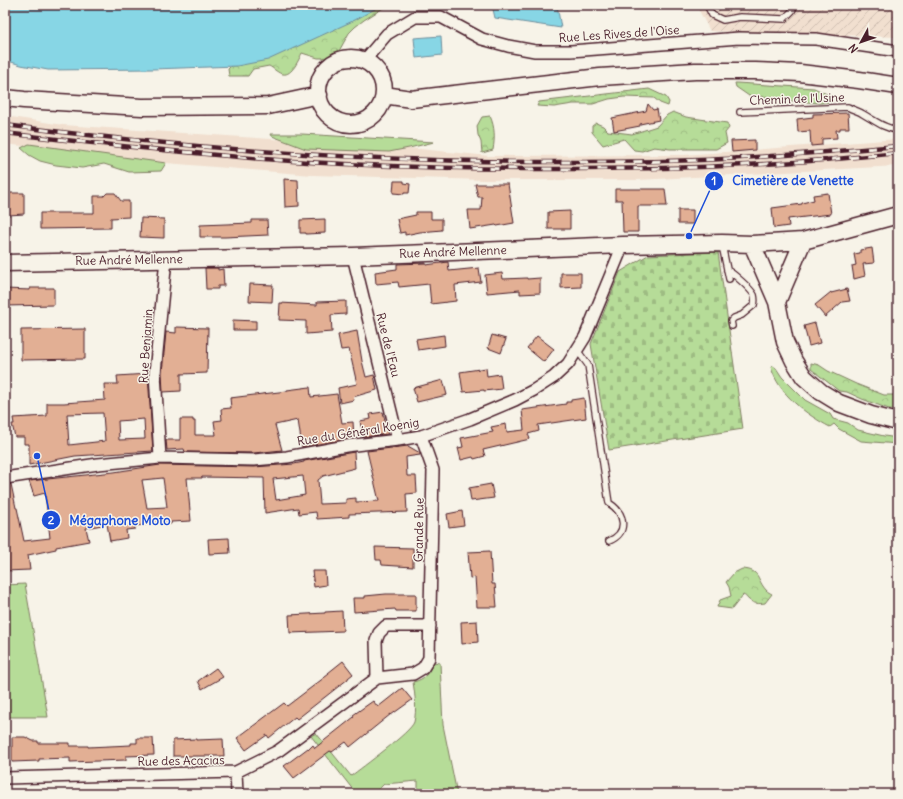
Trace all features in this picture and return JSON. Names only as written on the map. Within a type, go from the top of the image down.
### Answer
[{"type":"street","name":"Rue Les Rives de l'Oise","points":[[364,61],[387,34],[415,17],[441,17],[482,39],[535,51],[571,51],[739,38],[816,39],[898,51]]},
{"type":"street","points":[[355,58],[364,61],[373,67],[380,75],[384,95],[381,105],[375,114],[367,120],[357,123],[346,123],[336,120],[328,114],[322,106],[319,96],[319,86],[322,76],[328,68],[336,62],[355,58]]},
{"type":"street","points":[[384,95],[411,99],[600,77],[695,71],[800,73],[898,86]]},
{"type":"street","points":[[5,98],[142,107],[268,106],[319,96]]},
{"type":"street","name":"Rue André Mellenne","points":[[5,263],[353,256],[722,243],[752,244],[803,241],[898,215]]},
{"type":"street","points":[[777,302],[803,241]]},
{"type":"street","points":[[752,244],[777,302],[785,342],[794,361],[804,376],[821,392],[839,403],[871,416],[898,422]]},
{"type":"street","name":"Rue du Général Koenig","points":[[5,478],[98,464],[160,458],[254,460],[280,458],[346,446],[421,436],[470,419],[515,400],[534,390],[554,377],[568,364],[585,337],[623,246]]},
{"type":"street","name":"Rue de l'Eau","points":[[353,256],[398,440]]},
{"type":"street","name":"Rue Benjamin","points":[[160,458],[155,373],[166,259]]},
{"type":"street","name":"Grande Rue","points":[[377,678],[413,674],[423,668],[429,658],[433,470],[421,436]]},
{"type":"street","points":[[377,678],[376,642],[379,633],[386,626],[430,626]]},
{"type":"street","name":"Rue des Acacias","points":[[5,778],[236,772],[278,751],[377,678]]},
{"type":"street","points":[[236,772],[237,794]]},
{"type":"lane","points":[[708,5],[712,15],[723,20],[740,17],[784,19],[792,11],[794,5]]},
{"type":"lane","name":"Chemin de l'Usine","points":[[740,112],[848,108],[893,130],[898,130]]},
{"type":"lane","points":[[722,243],[729,279]]},
{"type":"lane","points":[[727,270],[738,278],[753,294],[755,299],[754,305],[742,315],[731,321],[732,326]]},
{"type":"lane","points":[[576,350],[588,365],[609,503],[616,508],[623,523],[622,530],[614,539],[609,541]]},
{"type":"shaded area","points":[[696,5],[898,5],[898,37],[710,31]]},
{"type":"shaded area","points":[[5,116],[63,125],[420,149],[489,156],[684,155],[898,139],[898,166],[638,180],[485,180],[312,175],[166,163],[5,144]]},
{"type":"green space","points":[[377,5],[388,5],[355,27],[349,33],[339,51],[327,58],[318,58],[302,53],[292,70],[286,74],[280,73],[269,66],[253,69],[248,76],[229,76],[228,69],[234,63]]},
{"type":"green space","points":[[735,83],[814,88],[831,96],[830,102],[820,103],[793,101],[773,97],[749,96],[736,87]]},
{"type":"green space","points":[[649,89],[666,97],[669,102],[668,106],[660,103],[654,98],[624,97],[609,99],[593,104],[573,104],[554,107],[537,106],[539,102]]},
{"type":"green space","points":[[673,112],[686,117],[727,123],[729,128],[725,133],[727,143],[716,149],[670,149],[654,147],[642,151],[634,150],[624,139],[603,145],[592,132],[592,126],[596,123],[603,126],[608,131],[632,134],[657,126],[667,115]]},
{"type":"green space","points":[[490,116],[494,133],[493,150],[482,153],[477,126],[482,117]]},
{"type":"green space","points":[[271,134],[302,134],[434,142],[389,152],[306,149],[272,136]]},
{"type":"green space","points":[[29,144],[166,163],[161,171],[129,172],[104,164],[82,168],[56,165],[40,161],[29,155],[21,148]]},
{"type":"green space","points":[[718,252],[743,429],[609,450],[591,344],[620,272],[648,255]]},
{"type":"green space","points":[[811,363],[819,365],[828,371],[856,384],[884,395],[898,395],[898,410],[889,409],[847,392],[839,391],[811,369]]},
{"type":"green space","points":[[773,366],[805,400],[830,414],[833,419],[848,423],[858,430],[898,438],[898,444],[861,441],[839,429],[834,424],[830,427],[821,422],[794,403],[787,395],[775,377],[771,367]]},
{"type":"green space","points":[[742,569],[755,573],[766,590],[772,594],[765,603],[759,604],[753,602],[743,595],[732,609],[717,607],[720,600],[731,596],[726,582],[734,573]]},
{"type":"green space","points":[[25,584],[48,717],[5,717],[5,585]]},
{"type":"green space","points":[[434,662],[440,663],[443,725],[457,794],[418,794],[418,781],[384,784],[374,794],[354,794],[354,791],[311,736],[316,733],[351,776],[375,758],[411,727],[414,722],[415,713],[413,682],[424,677]]},
{"type":"water","points":[[5,5],[382,5],[355,20],[268,60],[237,66],[153,69],[48,70],[21,65],[5,60]]},
{"type":"water","points":[[492,5],[557,5],[561,28],[495,18]]},
{"type":"water","points":[[441,36],[442,55],[416,58],[414,38]]},
{"type":"building","points":[[648,104],[653,110],[657,109],[659,120],[640,124],[640,126],[614,131],[612,118],[646,111]]},
{"type":"building","points":[[848,113],[849,128],[840,128],[840,130],[836,130],[837,138],[822,139],[822,145],[811,146],[810,131],[798,132],[797,119],[813,117],[813,114]]},
{"type":"building","points":[[755,140],[755,150],[732,152],[731,141]]},
{"type":"building","points":[[284,179],[298,180],[299,206],[285,207]]},
{"type":"building","points":[[394,181],[404,181],[404,183],[410,184],[409,193],[393,193]]},
{"type":"building","points":[[475,184],[508,184],[514,223],[470,229],[468,210],[481,210],[482,197],[478,197]]},
{"type":"building","points":[[615,189],[665,189],[667,206],[638,206],[638,232],[623,232],[622,200],[615,200]]},
{"type":"building","points":[[7,193],[24,193],[24,214],[8,215]]},
{"type":"building","points":[[107,193],[115,193],[121,201],[129,201],[129,217],[111,218],[111,228],[40,229],[40,213],[94,213],[94,196],[104,196]]},
{"type":"building","points":[[828,193],[831,214],[788,219],[789,226],[774,228],[772,208],[802,204],[814,200],[813,195]]},
{"type":"building","points":[[678,210],[693,210],[693,224],[678,224]]},
{"type":"building","points":[[570,211],[570,229],[548,229],[548,212]]},
{"type":"building","points":[[416,212],[431,212],[431,219],[442,219],[442,230],[405,235],[405,232],[400,233],[397,219],[416,215]]},
{"type":"building","points":[[141,218],[164,219],[164,238],[140,237]]},
{"type":"building","points":[[325,219],[325,233],[300,233],[300,220]]},
{"type":"building","points":[[252,220],[267,220],[268,235],[200,237],[200,225],[252,223]]},
{"type":"building","points":[[872,248],[874,263],[863,264],[865,276],[854,279],[852,266],[856,265],[854,254],[860,253],[860,250]]},
{"type":"building","points":[[448,262],[449,271],[479,268],[481,282],[455,285],[456,301],[431,304],[429,284],[399,287],[398,282],[376,284],[375,272],[397,269],[397,264],[426,263],[426,265]]},
{"type":"building","points":[[205,268],[218,268],[218,270],[223,269],[224,286],[218,286],[218,289],[206,289]]},
{"type":"building","points":[[502,273],[503,279],[540,278],[540,293],[520,294],[520,290],[487,293],[485,275]]},
{"type":"building","points":[[561,273],[581,273],[581,287],[561,288]]},
{"type":"building","points":[[250,284],[273,285],[272,302],[249,301]]},
{"type":"building","points":[[30,288],[54,288],[54,305],[5,306],[5,289],[30,290]]},
{"type":"building","points":[[847,289],[850,301],[842,302],[825,317],[815,305],[831,292]]},
{"type":"building","points":[[346,301],[346,314],[331,315],[332,332],[306,334],[306,321],[279,320],[280,303],[317,305],[317,302]]},
{"type":"building","points":[[233,320],[256,321],[256,330],[233,330]]},
{"type":"building","points":[[815,323],[820,343],[809,346],[804,326]]},
{"type":"building","points":[[176,327],[208,328],[207,373],[181,374],[181,391],[163,392],[162,373],[166,332],[176,333]]},
{"type":"building","points":[[85,329],[85,359],[21,360],[21,330]]},
{"type":"building","points":[[357,331],[366,377],[374,375],[377,390],[353,397],[354,400],[340,403],[338,388],[357,384],[349,349],[341,350],[338,335]]},
{"type":"building","points":[[444,335],[445,346],[418,350],[416,339]]},
{"type":"building","points":[[492,335],[506,339],[501,353],[488,348]]},
{"type":"building","points":[[537,336],[554,349],[544,362],[527,348]]},
{"type":"building","points":[[486,368],[487,376],[500,374],[502,389],[463,392],[460,372]]},
{"type":"building","points":[[148,374],[153,451],[75,456],[29,465],[29,444],[24,444],[24,437],[15,437],[12,424],[14,424],[13,418],[47,416],[47,403],[105,400],[104,384],[118,384],[117,376]],"holes":[[[103,413],[105,441],[69,445],[67,414]],[[144,419],[145,439],[119,440],[118,421]]]},
{"type":"building","points":[[443,380],[447,395],[417,402],[413,388]]},
{"type":"building","points":[[310,387],[311,397],[337,394],[342,423],[353,422],[354,438],[302,447],[298,420],[275,425],[282,450],[254,453],[185,452],[184,449],[167,450],[166,440],[180,440],[180,419],[193,419],[193,421],[195,421],[195,435],[216,435],[214,421],[222,420],[221,409],[231,408],[230,398]]},
{"type":"building","points":[[584,398],[586,418],[538,425],[539,431],[528,434],[530,439],[483,450],[485,456],[461,460],[458,448],[463,447],[461,438],[493,432],[491,427],[506,424],[507,432],[524,430],[522,410],[566,404],[566,402],[571,402],[571,400]]},
{"type":"building","points":[[383,412],[388,434],[363,437],[360,421],[371,419],[370,414]]},
{"type":"building","points":[[408,446],[420,453],[420,455],[406,457],[407,476],[416,476],[417,493],[406,494],[407,512],[349,514],[349,517],[317,519],[316,512],[299,514],[298,508],[265,513],[264,478],[187,478],[191,521],[171,522],[171,524],[160,523],[135,526],[135,529],[126,530],[127,538],[110,541],[107,524],[86,528],[89,541],[56,547],[56,549],[28,555],[30,570],[5,571],[5,554],[7,554],[5,542],[5,485],[11,484],[24,541],[50,538],[45,493],[34,496],[29,481],[114,472],[160,465],[254,467],[294,464],[354,452],[355,468],[323,476],[318,480],[320,504],[346,503],[346,499],[356,498],[356,502],[379,501],[367,451]],"holes":[[[303,476],[305,495],[276,500],[273,479]],[[163,478],[167,507],[147,508],[142,480]]]},
{"type":"building","points":[[491,484],[494,498],[471,501],[469,488]]},
{"type":"building","points":[[462,511],[464,525],[449,527],[447,514]]},
{"type":"building","points":[[229,538],[230,553],[209,554],[208,539]]},
{"type":"building","points":[[375,547],[413,548],[413,567],[382,565],[381,560],[376,560]]},
{"type":"building","points":[[490,551],[492,584],[495,584],[497,607],[477,607],[475,577],[470,578],[468,552]]},
{"type":"building","points":[[312,571],[325,571],[326,585],[314,587]]},
{"type":"building","points":[[416,594],[416,611],[396,611],[395,609],[354,612],[353,598],[365,598],[365,596]]},
{"type":"building","points":[[342,611],[343,631],[290,633],[289,615]]},
{"type":"building","points":[[477,621],[478,642],[462,644],[461,622]]},
{"type":"building","points":[[343,661],[353,674],[348,679],[297,719],[295,717],[269,738],[267,735],[246,750],[237,738],[284,703],[287,706],[329,674],[328,673]]},
{"type":"building","points":[[216,668],[223,677],[202,689],[198,681]]},
{"type":"building","points":[[402,688],[412,700],[391,714],[350,747],[346,742],[332,752],[330,751],[294,778],[284,766],[313,745],[315,748],[354,717],[353,715],[373,701],[378,707]]},
{"type":"building","points":[[12,737],[25,737],[33,741],[38,741],[38,743],[70,743],[70,746],[88,747],[131,745],[131,743],[137,743],[137,738],[153,738],[154,755],[126,756],[126,760],[70,762],[70,758],[12,762]]},
{"type":"building","points":[[223,739],[224,756],[173,756],[173,740]]},
{"type":"railway","points":[[5,125],[142,141],[211,147],[349,157],[418,160],[557,162],[702,160],[789,155],[898,146]]},
{"type":"railway","points":[[5,133],[128,147],[251,158],[439,168],[680,168],[789,163],[898,153]]},
{"type":"place","name":"Cimetière de Venette","points":[[689,236]]},
{"type":"place","name":"Mégaphone Moto","points":[[37,456]]}]
